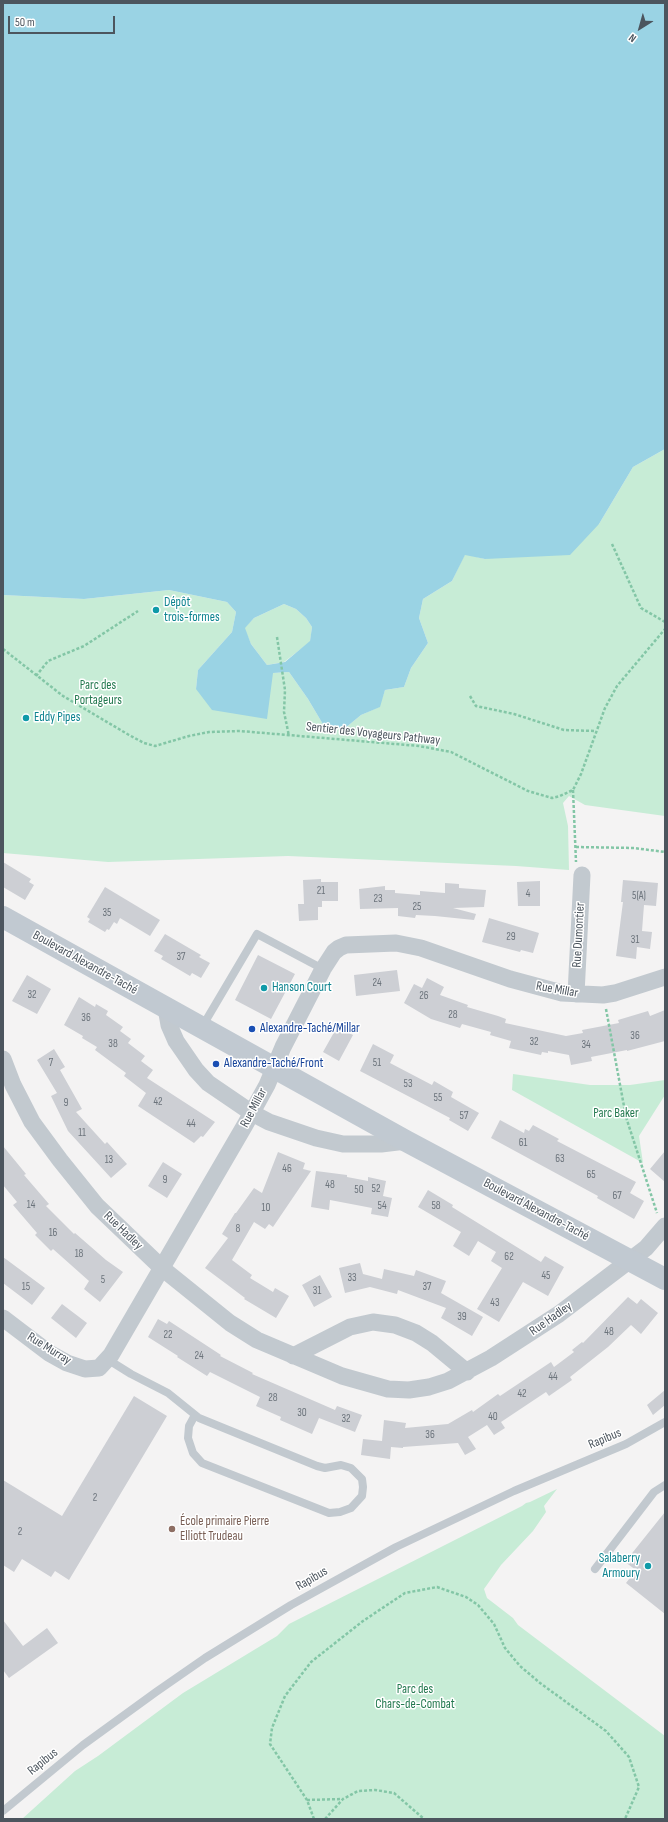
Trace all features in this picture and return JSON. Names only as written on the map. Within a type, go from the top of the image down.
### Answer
[{"type":"main road","name":"Boulevard Alexandre-Taché","points":[[3,917],[406,1141],[665,1279]]},
{"type":"street","name":"Rue Dumontier","points":[[576,994],[582,875]]},
{"type":"street","name":"Rue Millar","points":[[103,1364],[120,1342],[252,1113],[283,1047],[323,969],[334,952],[346,945],[396,943],[421,948],[510,979],[548,990],[576,994],[603,995],[626,991],[665,977]]},
{"type":"street","points":[[166,1008],[169,1025],[176,1041],[196,1070],[208,1083],[252,1113],[269,1122],[316,1138],[343,1144],[381,1144],[406,1141]]},
{"type":"street","name":"Rue Hadley","points":[[3,1059],[13,1085],[32,1122],[60,1160],[97,1206],[163,1269],[230,1323],[257,1340],[342,1376],[388,1389],[409,1390],[429,1388],[467,1372],[491,1358],[559,1314],[630,1260]]},
{"type":"street","points":[[630,1260],[646,1248],[664,1227]]},
{"type":"street","name":"Rue Murray","points":[[3,1318],[49,1353],[67,1363],[85,1369],[103,1364]]},
{"type":"street","points":[[293,1356],[350,1327],[373,1322],[395,1324],[416,1333],[432,1343],[467,1372]]},
{"type":"lane","points":[[201,1028],[257,934],[323,969]]},
{"type":"lane","points":[[103,1364],[131,1374],[168,1392],[195,1415],[317,1466],[325,1468],[344,1466],[355,1470],[362,1479],[362,1496],[356,1504],[346,1511],[335,1513],[326,1512],[202,1463],[192,1453],[188,1438],[189,1426],[195,1415]]},
{"type":"lane","name":"Rapibus","points":[[3,1811],[83,1745],[150,1695],[210,1655],[291,1605],[396,1547],[514,1491],[626,1444],[665,1422]]},
{"type":"lane","points":[[595,1569],[654,1492],[665,1485]]},
{"type":"path","points":[[612,544],[641,608],[665,622]]},
{"type":"path","points":[[36,676],[48,661],[84,646],[138,611]]},
{"type":"path","points":[[582,875],[577,866],[573,790],[581,774],[605,708],[617,686],[665,629]]},
{"type":"path","points":[[277,637],[285,690],[284,712],[289,736]]},
{"type":"path","name":"Sentier des Voyageurs Pathway","points":[[3,649],[63,696],[129,735],[144,743],[155,746],[189,736],[210,732],[240,730],[289,736],[419,746],[451,752],[528,791],[552,798],[573,790]]},
{"type":"path","points":[[470,696],[476,706],[514,714],[564,730],[596,731]]},
{"type":"path","points":[[576,847],[634,848],[665,852]]},
{"type":"path","points":[[603,995],[626,1117],[647,1186],[664,1227]]},
{"type":"path","points":[[314,1819],[307,1800],[270,1744],[272,1728],[285,1696],[311,1662],[363,1621],[405,1593],[437,1587],[466,1596],[478,1605],[494,1624],[505,1648],[520,1666],[540,1683],[606,1731],[629,1756],[639,1787],[625,1819]]},
{"type":"path","points":[[325,1819],[343,1799],[358,1791],[376,1790],[394,1793],[424,1819]]},
{"type":"path","points":[[307,1800],[343,1799]]},
{"type":"green space","name":"Parc des Portageurs","points":[[665,449],[665,816],[585,805],[569,796],[563,803],[568,826],[569,870],[516,866],[288,856],[108,862],[3,853],[3,595],[84,599],[169,590],[227,602],[236,612],[232,632],[198,670],[196,689],[273,673],[289,672],[308,699],[324,726],[344,729],[361,715],[379,707],[385,690],[404,687],[411,668],[428,643],[419,618],[423,599],[452,581],[465,554],[485,559],[599,524],[633,467]]},
{"type":"green space","points":[[284,604],[296,609],[306,618],[312,627],[310,642],[284,662],[267,665],[251,644],[244,628],[254,618]]},
{"type":"green space","name":"Parc Baker","points":[[513,1074],[590,1085],[630,1085],[665,1080],[665,1095],[639,1136],[643,1163],[512,1090]]},
{"type":"green space","name":"Parc des Chars-de-Combat","points":[[557,1489],[544,1506],[546,1512],[533,1531],[501,1565],[484,1589],[487,1598],[513,1618],[518,1625],[665,1736],[665,1819],[22,1819],[75,1771],[98,1756],[183,1693],[277,1636],[289,1624],[526,1503]]},
{"type":"water","points":[[3,3],[665,3],[665,449],[633,467],[599,524],[570,555],[485,559],[465,555],[452,581],[423,599],[419,618],[428,643],[411,668],[404,687],[385,690],[380,707],[361,715],[344,729],[324,726],[308,699],[289,672],[273,673],[267,719],[212,710],[196,689],[198,670],[232,632],[236,612],[227,602],[169,590],[84,599],[3,595]],"holes":[[[284,604],[296,609],[306,618],[312,627],[310,641],[285,662],[267,665],[251,644],[245,628],[254,618]]]},
{"type":"building","points":[[3,862],[31,879],[29,882],[34,885],[25,900],[3,887]]},
{"type":"building","points":[[321,879],[321,882],[338,882],[338,901],[322,901],[322,907],[318,907],[318,920],[299,921],[298,904],[304,904],[303,880]]},
{"type":"building","points":[[623,880],[658,883],[656,906],[644,905],[642,931],[652,932],[650,949],[637,947],[636,959],[616,956],[623,902],[621,902]]},
{"type":"building","points":[[540,881],[540,906],[518,906],[517,882]]},
{"type":"building","points":[[445,883],[459,884],[459,888],[486,890],[484,907],[453,908],[476,914],[474,920],[416,915],[415,918],[398,916],[398,908],[360,909],[359,889],[385,886],[385,890],[395,890],[395,893],[420,895],[420,891],[445,893]]},
{"type":"building","points":[[105,887],[160,920],[150,936],[120,918],[117,924],[114,922],[109,930],[107,929],[105,932],[88,922],[90,919],[87,917]]},
{"type":"building","points":[[489,918],[539,933],[533,953],[521,950],[520,952],[482,942]]},
{"type":"building","points":[[165,934],[201,955],[199,957],[210,963],[201,978],[192,973],[190,976],[161,959],[163,956],[154,951]]},
{"type":"building","name":"Hanson Court","points":[[258,955],[295,974],[271,1019],[235,1000]]},
{"type":"building","points":[[397,970],[400,991],[356,996],[354,975]]},
{"type":"building","points":[[27,975],[51,989],[37,1014],[12,1001]]},
{"type":"building","points":[[427,978],[444,987],[440,995],[468,1005],[467,1007],[506,1019],[505,1023],[566,1036],[583,1033],[582,1030],[619,1023],[618,1020],[648,1011],[650,1016],[665,1010],[665,1041],[627,1051],[591,1057],[592,1061],[571,1065],[569,1055],[548,1051],[548,1053],[542,1052],[541,1055],[509,1048],[511,1041],[490,1035],[491,1032],[462,1024],[460,1028],[431,1019],[404,1003],[414,984],[422,988]]},
{"type":"building","points":[[79,997],[95,1007],[96,1004],[108,1011],[106,1015],[123,1027],[120,1031],[131,1039],[128,1043],[145,1056],[141,1061],[153,1070],[147,1078],[215,1122],[203,1137],[201,1136],[194,1143],[138,1106],[146,1093],[124,1076],[126,1073],[95,1050],[97,1047],[82,1038],[83,1036],[64,1025]]},
{"type":"building","points":[[337,1027],[353,1035],[339,1061],[323,1052]]},
{"type":"building","points":[[373,1044],[394,1055],[390,1063],[432,1085],[434,1081],[453,1092],[451,1097],[479,1113],[468,1131],[449,1120],[450,1118],[360,1071]]},
{"type":"building","points":[[54,1049],[65,1067],[60,1070],[82,1109],[76,1112],[105,1144],[107,1142],[127,1164],[111,1178],[68,1131],[51,1096],[57,1093],[37,1060]]},
{"type":"building","points":[[500,1120],[524,1133],[525,1129],[529,1131],[533,1125],[559,1139],[557,1141],[636,1182],[630,1193],[644,1201],[634,1219],[597,1198],[598,1196],[491,1138]]},
{"type":"building","points":[[3,1146],[26,1174],[24,1175],[49,1204],[46,1206],[74,1234],[75,1233],[106,1260],[123,1272],[100,1302],[84,1289],[89,1281],[53,1249],[51,1251],[35,1235],[37,1233],[13,1205],[17,1202],[3,1185]]},
{"type":"building","points":[[665,1151],[665,1182],[650,1169]]},
{"type":"building","points":[[278,1152],[305,1163],[303,1169],[311,1171],[273,1227],[269,1224],[265,1229],[254,1222],[232,1260],[252,1275],[250,1278],[273,1292],[275,1288],[289,1296],[276,1318],[244,1299],[245,1298],[205,1268],[228,1238],[222,1234],[235,1213],[254,1188],[262,1193]]},
{"type":"building","points":[[163,1162],[182,1174],[167,1198],[148,1186]]},
{"type":"building","points":[[316,1171],[347,1175],[347,1177],[368,1181],[368,1177],[386,1181],[383,1196],[392,1198],[388,1217],[371,1214],[372,1208],[330,1200],[329,1210],[311,1207]]},
{"type":"building","points":[[428,1190],[453,1205],[452,1207],[541,1262],[545,1256],[564,1267],[548,1296],[523,1282],[499,1322],[477,1309],[502,1268],[491,1261],[496,1252],[478,1241],[469,1256],[453,1246],[461,1232],[418,1207]]},
{"type":"building","points":[[3,1257],[45,1288],[32,1305],[3,1283]]},
{"type":"building","points":[[360,1263],[363,1274],[382,1279],[384,1269],[414,1276],[416,1270],[446,1281],[441,1293],[483,1317],[472,1336],[441,1318],[446,1308],[398,1290],[397,1294],[370,1287],[345,1293],[339,1268]]},
{"type":"building","points":[[320,1275],[332,1297],[314,1307],[302,1285]]},
{"type":"building","points":[[628,1297],[637,1304],[641,1299],[658,1313],[641,1334],[631,1325],[608,1347],[570,1377],[572,1380],[549,1396],[546,1392],[501,1422],[505,1428],[494,1435],[487,1425],[468,1437],[476,1449],[465,1455],[458,1443],[403,1448],[391,1447],[390,1459],[361,1455],[363,1439],[382,1441],[384,1420],[406,1423],[405,1428],[448,1424],[472,1410],[473,1412],[498,1394],[500,1396],[551,1362],[554,1367],[574,1352],[572,1350],[582,1342],[583,1343]]},
{"type":"building","points":[[62,1304],[87,1323],[76,1338],[51,1318]]},
{"type":"building","points":[[158,1319],[167,1324],[169,1321],[221,1355],[220,1356],[253,1373],[252,1374],[335,1410],[337,1406],[362,1415],[355,1432],[319,1418],[312,1434],[280,1420],[281,1417],[256,1406],[260,1397],[210,1372],[207,1376],[148,1337]]},
{"type":"building","points":[[665,1390],[665,1405],[653,1415],[647,1405]]},
{"type":"building","points":[[134,1396],[167,1416],[69,1580],[55,1571],[51,1577],[22,1559],[14,1572],[3,1565],[3,1480],[62,1516]]},
{"type":"building","name":"Salaberry Armoury","points":[[665,1512],[665,1614],[626,1583],[636,1570],[625,1562]]},
{"type":"building","points":[[3,1620],[23,1646],[47,1628],[58,1643],[9,1678],[3,1670]]},
{"type":"place","name":"Dépôt trois-formes","points":[[156,610]]},
{"type":"place","name":"Eddy Pipes","points":[[26,718]]},
{"type":"place","name":"Hanson Court","points":[[264,988]]},
{"type":"place","name":"Alexandre-Taché/Millar","points":[[252,1029]]},
{"type":"place","name":"Alexandre-Taché/Front","points":[[216,1064]]},
{"type":"place","name":"École primaire Pierre Elliott Trudeau","points":[[172,1529]]},
{"type":"place","name":"Salaberry Armoury","points":[[648,1566]]}]
